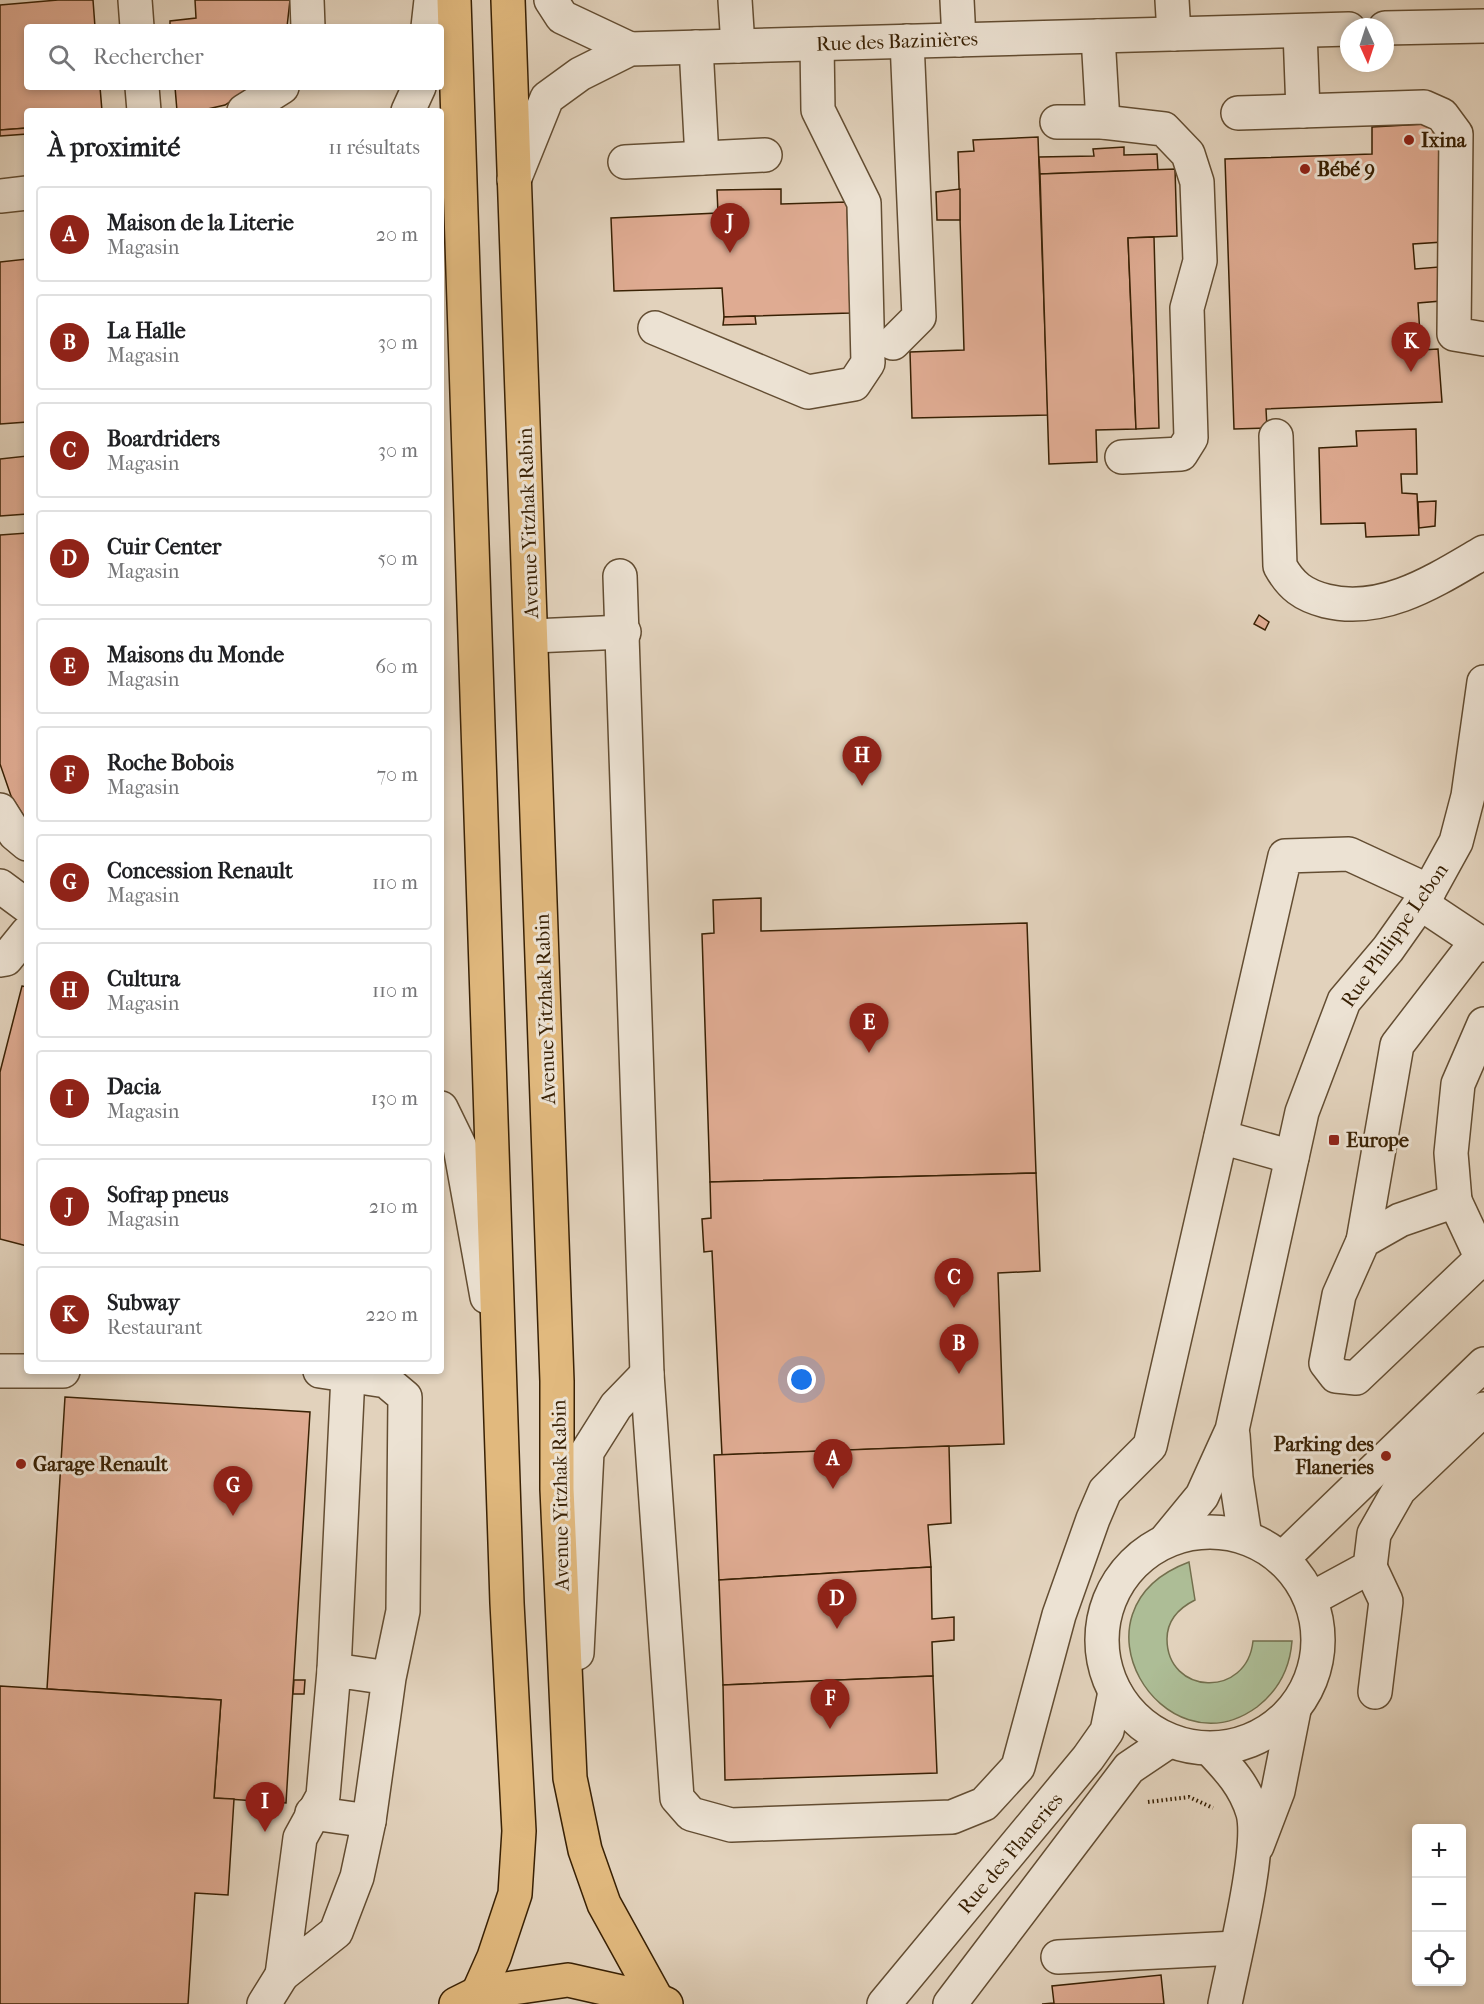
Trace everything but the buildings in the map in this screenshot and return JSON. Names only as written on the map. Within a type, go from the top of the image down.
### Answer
[{"type":"main road","points":[[454,0],[507,1603],[519,1831],[515,1894],[494,1958],[467,1999]]},
{"type":"main road","name":"Avenue Yitzhak Rabin","points":[[508,0],[532,636],[557,1381],[558,1489],[570,1778],[585,1850],[604,1904],[662,2002]]},
{"type":"main road","points":[[467,1999],[568,1980],[662,2002]]},
{"type":"street","points":[[135,0],[137,24]]},
{"type":"street","points":[[308,0],[308,24]]},
{"type":"street","points":[[428,24],[431,0]]},
{"type":"street","points":[[551,0],[562,17],[630,49]]},
{"type":"street","points":[[735,0],[738,46]]},
{"type":"street","points":[[957,0],[959,40]]},
{"type":"street","points":[[1172,0],[1174,34]]},
{"type":"street","points":[[1381,0],[1382,18]]},
{"type":"street","points":[[1394,28],[1484,26]]},
{"type":"street","name":"Rue des Bazinières","points":[[514,180],[547,98],[580,74],[630,49],[1340,29]]},
{"type":"street","points":[[1300,31],[1303,111]]},
{"type":"street","points":[[1098,36],[1103,122]]},
{"type":"street","points":[[893,343],[919,317],[907,41]]},
{"type":"street","points":[[655,328],[808,392],[854,384],[868,363],[864,203],[818,110],[817,44]]},
{"type":"street","points":[[696,47],[702,158]]},
{"type":"street","points":[[142,90],[144,108]]},
{"type":"street","points":[[249,108],[277,90]]},
{"type":"street","points":[[409,108],[418,90]]},
{"type":"street","points":[[1238,113],[1424,107],[1442,115],[1456,134],[1454,334],[1484,339]]},
{"type":"street","points":[[1057,122],[1103,122],[1164,129],[1188,154],[1197,182],[1200,261],[1187,308],[1191,438],[1181,454],[1122,457]]},
{"type":"street","points":[[625,162],[765,155]]},
{"type":"street","points":[[0,196],[24,193]]},
{"type":"street","points":[[1276,436],[1280,566],[1289,583],[1314,598],[1340,604],[1381,602],[1427,585],[1484,552]]},
{"type":"street","points":[[620,576],[624,632],[647,1374],[677,1798],[691,1814],[731,1825],[952,1818],[984,1804],[1018,1767],[1059,1615],[1093,1519],[1105,1491],[1150,1446],[1285,856],[1348,854],[1425,897],[1480,943],[1397,1045],[1363,1240],[1339,1295],[1326,1363],[1336,1376],[1356,1378],[1483,1261],[1455,1201],[1451,1153],[1458,1084],[1484,1024]]},
{"type":"street","points":[[532,636],[624,632]]},
{"type":"street","name":"Rue Philippe Lebon","points":[[1165,1541],[1202,1496],[1232,1430],[1302,1112],[1344,1001],[1425,897],[1456,842],[1468,796],[1484,682]]},
{"type":"street","points":[[0,810],[15,834],[24,842]]},
{"type":"street","points":[[0,886],[24,904]]},
{"type":"street","points":[[11,962],[24,938]]},
{"type":"street","points":[[444,1114],[460,1147],[501,1369]]},
{"type":"street","points":[[1221,1137],[1292,1157]]},
{"type":"street","points":[[1363,1240],[1400,1220],[1455,1201]]},
{"type":"street","points":[[1282,1559],[1484,1364]]},
{"type":"street","points":[[0,1371],[24,1371]]},
{"type":"street","points":[[282,1975],[300,1838],[323,1796],[334,1670],[334,1374]]},
{"type":"street","points":[[264,2004],[282,1975],[336,1932],[357,1877],[369,1821],[389,1678],[403,1611],[405,1396],[386,1381],[340,1374]]},
{"type":"street","points":[[570,1778],[587,1452],[616,1406],[647,1374]]},
{"type":"street","points":[[1375,1692],[1386,1601],[1370,1567],[1374,1534],[1399,1490],[1484,1409]]},
{"type":"street","name":"Rue Philippe Lebon","points":[[1232,1430],[1236,1478],[1245,1537]]},
{"type":"street","points":[[1218,1532],[1245,1537],[1265,1546],[1282,1559],[1299,1577],[1311,1599],[1318,1621],[1319,1645],[1316,1668],[1307,1690],[1294,1710],[1270,1731],[1241,1744],[1210,1749],[1169,1741],[1147,1729],[1129,1713],[1115,1692],[1103,1661],[1102,1628],[1108,1601],[1122,1577],[1141,1556],[1165,1541],[1200,1533],[1218,1532]]},
{"type":"street","points":[[1311,1599],[1370,1567]]},
{"type":"street","points":[[1059,1615],[1102,1628]]},
{"type":"street","points":[[334,1670],[389,1678]]},
{"type":"street","name":"Rue des Flaneries","points":[[884,2004],[1088,1758],[1107,1731],[1115,1692]]},
{"type":"street","points":[[1252,1859],[1278,1791],[1294,1710]]},
{"type":"street","name":"Rue des Flaneries","points":[[954,2003],[1129,1768],[1169,1741]]},
{"type":"street","points":[[1210,1749],[1240,1780],[1253,1815],[1252,1859],[1225,2004]]},
{"type":"street","points":[[312,1813],[369,1821]]},
{"type":"street","points":[[1058,1957],[1236,1948]]},
{"type":"path","points":[[1118,1782],[1144,1802],[1189,1797],[1220,1812]]},
{"type":"green space","points":[[1189,1562],[1195,1600],[1175,1616],[1169,1626],[1167,1639],[1170,1658],[1180,1671],[1193,1680],[1208,1683],[1223,1681],[1237,1673],[1248,1660],[1253,1641],[1292,1641],[1289,1660],[1282,1678],[1265,1700],[1257,1707],[1222,1722],[1189,1720],[1160,1704],[1140,1678],[1129,1647],[1132,1614],[1151,1585]]},
{"type":"place","name":"Ixina","points":[[1409,140]]},
{"type":"place","name":"Bébé 9","points":[[1305,169]]},
{"type":"place","name":"Sofrap pneus","points":[[730,253]]},
{"type":"place","name":"Subway","points":[[1411,372]]},
{"type":"place","name":"Cultura","points":[[862,786]]},
{"type":"place","name":"Maisons du Monde","points":[[869,1053]]},
{"type":"place","name":"Europe","points":[[1334,1140]]},
{"type":"place","name":"Boardriders","points":[[954,1308]]},
{"type":"place","name":"La Halle","points":[[959,1374]]},
{"type":"place","name":"Parking des Flaneries","points":[[1386,1456]]},
{"type":"place","name":"Garage Renault","points":[[21,1464]]},
{"type":"place","name":"Maison de la Literie","points":[[833,1489]]},
{"type":"place","name":"Concession Renault","points":[[233,1516]]},
{"type":"place","name":"Cuir Center","points":[[837,1629]]},
{"type":"place","name":"Roche Bobois","points":[[830,1729]]},
{"type":"place","name":"Dacia","points":[[265,1832]]}]
